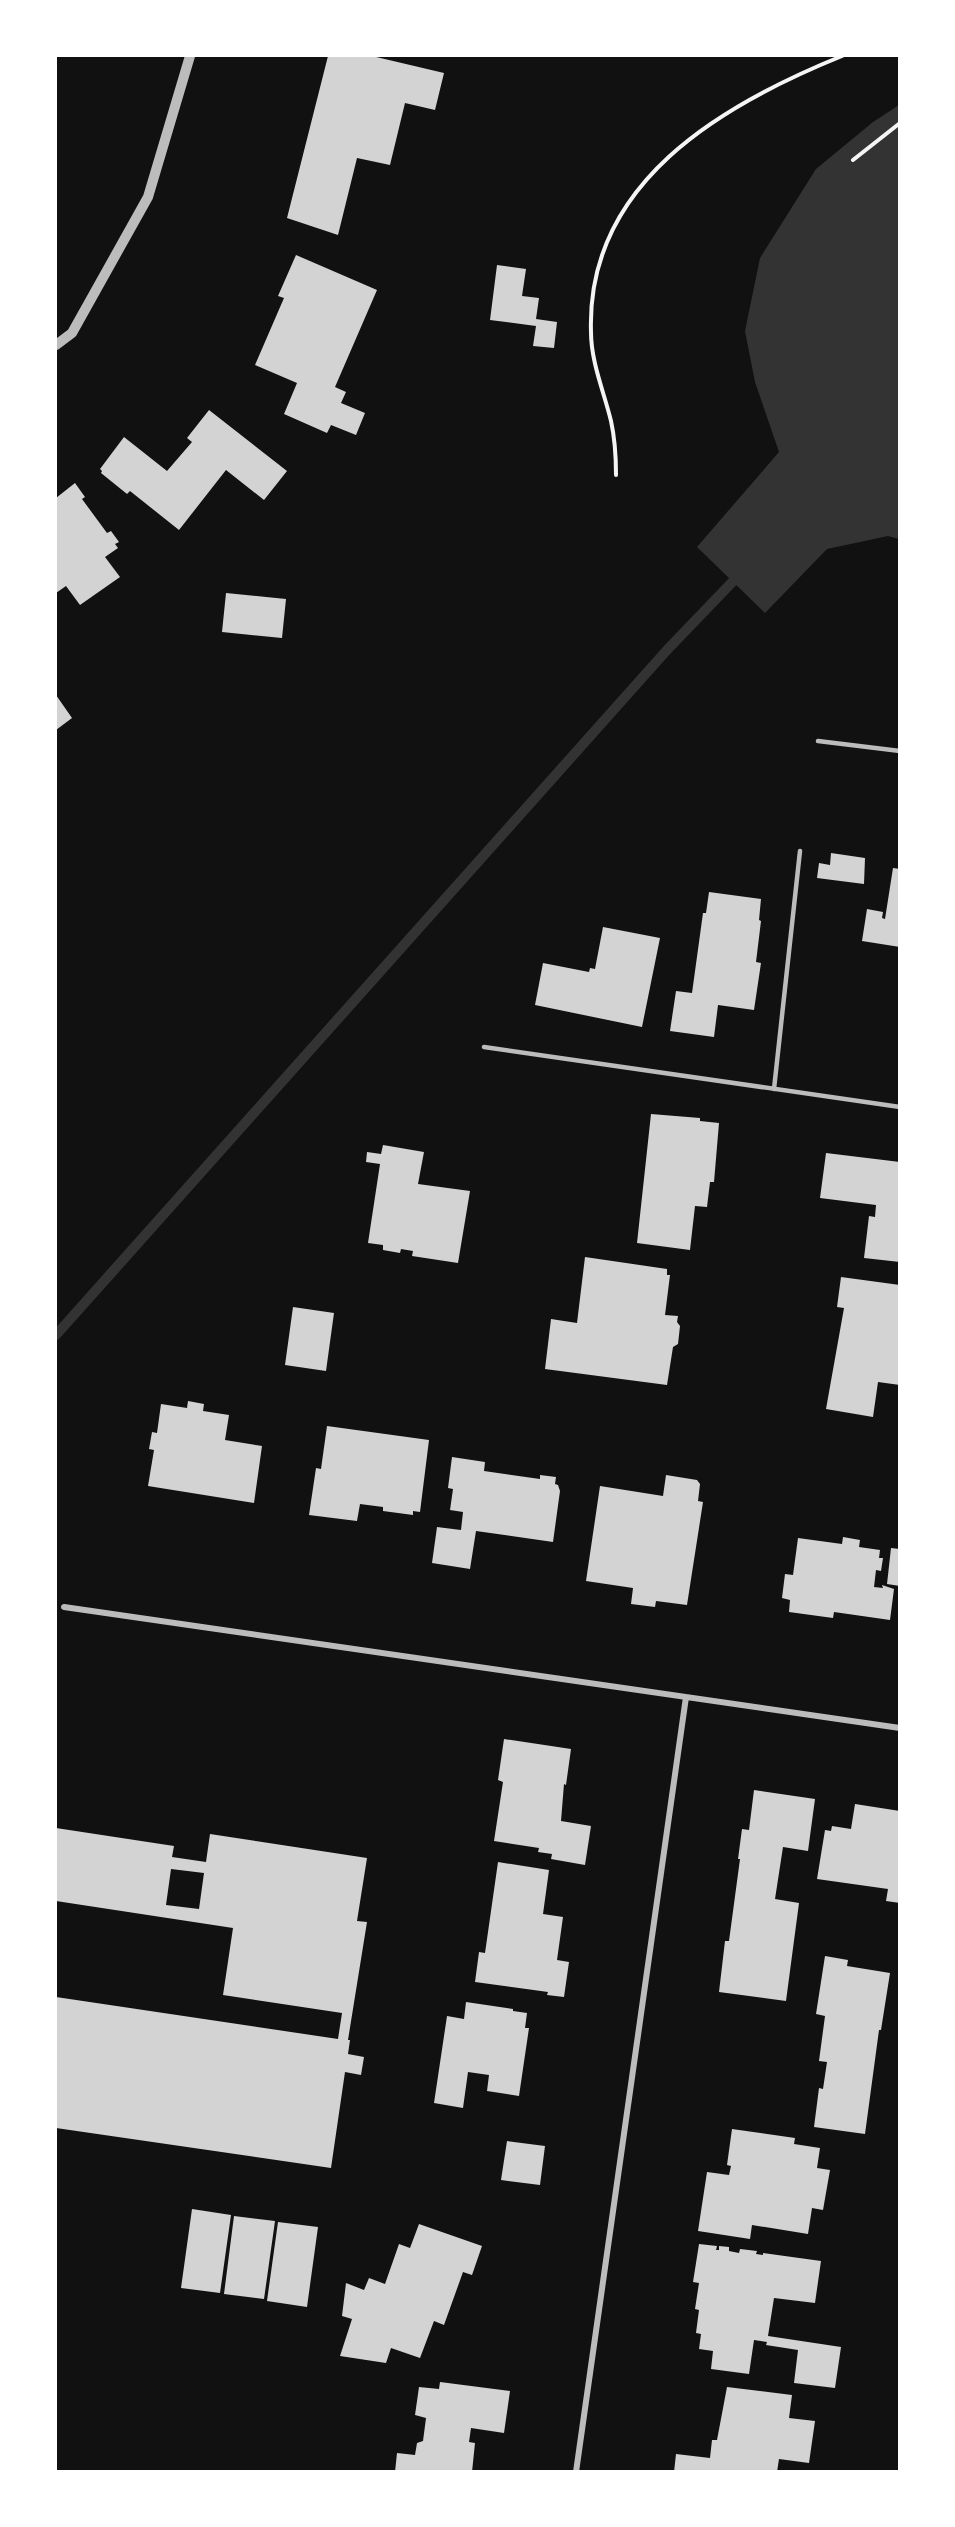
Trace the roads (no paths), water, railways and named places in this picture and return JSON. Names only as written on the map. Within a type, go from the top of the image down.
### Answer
[{"type":"street","points":[[56,345],[72,333],[148,197],[190,56]]},
{"type":"street","points":[[64,1607],[900,1728]]},
{"type":"street","points":[[576,2472],[686,1697]]},
{"type":"lane","points":[[819,741],[900,751]]},
{"type":"lane","points":[[774,1089],[800,851]]},
{"type":"lane","points":[[484,1047],[900,1107]]},
{"type":"waterway","points":[[56,1335],[667,650],[741,573]]}]
